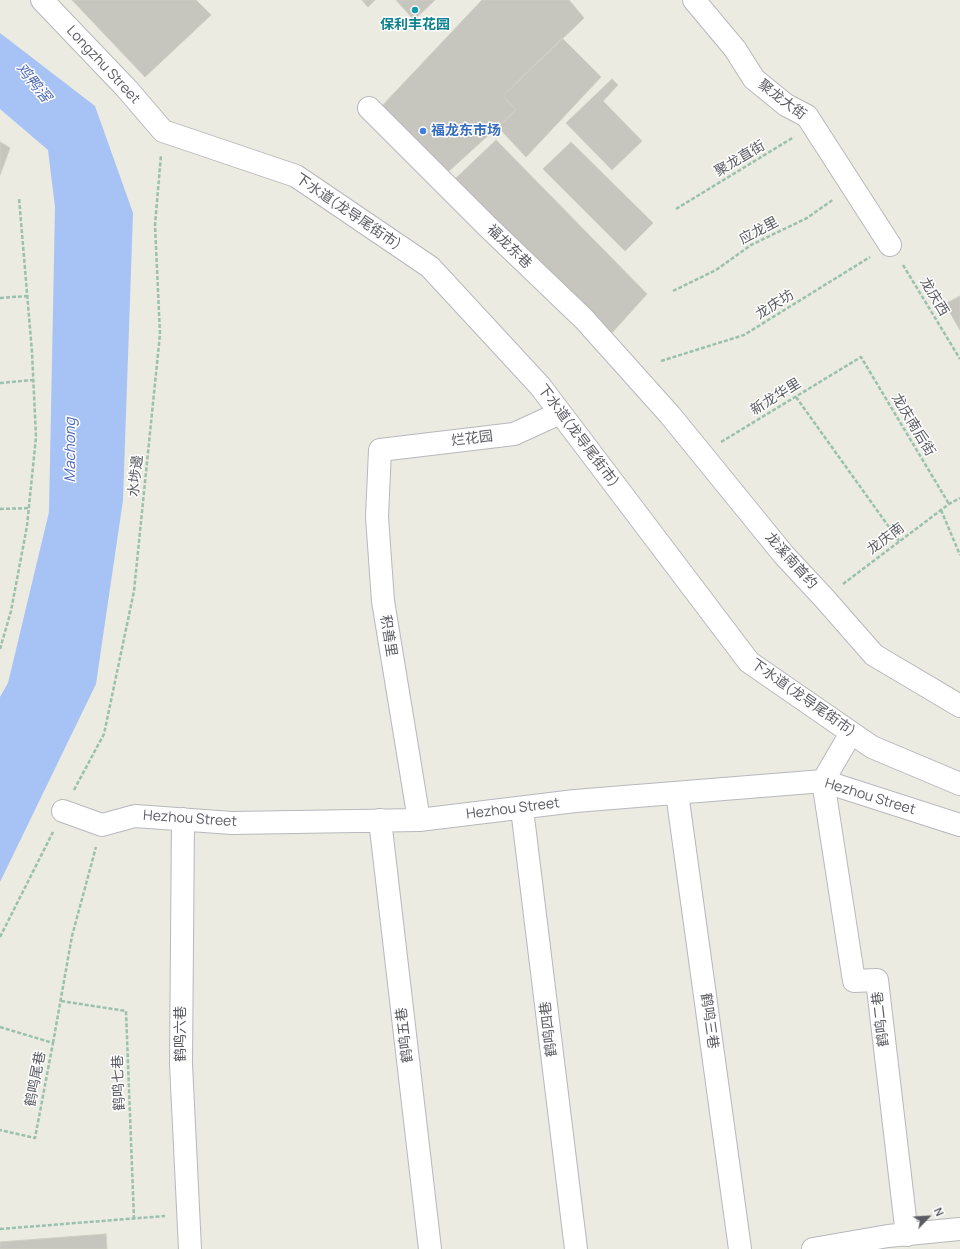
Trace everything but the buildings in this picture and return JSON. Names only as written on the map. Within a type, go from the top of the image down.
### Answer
[{"type":"street","name":"Longzhu Street","points":[[42,0],[127,90],[163,131]]},
{"type":"street","name":"聚龙大街","points":[[694,0],[735,49],[754,79],[786,105],[807,116],[890,245]]},
{"type":"street","name":"福龙东巷","points":[[369,108],[488,228],[584,319],[646,388]]},
{"type":"street","name":"下水道(龙导尾街市)","points":[[163,131],[296,176],[430,267],[540,386],[749,662],[872,747],[960,784]]},
{"type":"street","name":"龙溪南首约","points":[[646,388],[784,555],[874,654],[960,706]]},
{"type":"street","name":"烂花园","points":[[380,450],[514,434],[560,413]]},
{"type":"street","name":"积善里","points":[[380,450],[376,518],[383,601],[419,820]]},
{"type":"street","points":[[823,781],[851,733]]},
{"type":"street","name":"Hezhou Street","points":[[102,825],[135,816],[232,823],[419,820],[575,801],[823,781],[960,825]]},
{"type":"street","name":"鹤鸣二巷","points":[[823,781],[854,981],[877,980],[907,1235]]},
{"type":"street","name":"鹤鸣三巷","points":[[677,793],[740,1249]]},
{"type":"street","name":"鹤鸣四巷","points":[[522,808],[576,1249]]},
{"type":"street","points":[[63,811],[102,825]]},
{"type":"street","name":"鹤鸣六巷","points":[[182,820],[181,1064],[190,1249]]},
{"type":"street","name":"鹤鸣五巷","points":[[380,820],[430,1249]]},
{"type":"street","points":[[813,1249],[960,1229]]},
{"type":"path","name":"聚龙直街","points":[[676,209],[813,125]]},
{"type":"path","name":"水埗邊","points":[[0,937],[63,811],[104,734],[134,591],[160,334],[155,225],[163,131]]},
{"type":"path","name":"应龙里","points":[[673,291],[716,270],[750,245],[806,218],[853,186]]},
{"type":"path","points":[[0,649],[11,611],[27,526],[36,437],[19,198]]},
{"type":"path","name":"龙庆西","points":[[890,245],[960,359]]},
{"type":"path","name":"龙庆坊","points":[[661,361],[744,335],[890,245]]},
{"type":"path","points":[[0,298],[27,296]]},
{"type":"path","name":"新龙华里","points":[[702,454],[861,356]]},
{"type":"path","name":"龙庆南后街","points":[[861,356],[949,504]]},
{"type":"path","points":[[0,383],[33,380]]},
{"type":"path","points":[[796,397],[899,542]]},
{"type":"path","name":"龙庆南","points":[[824,598],[949,504],[960,498]]},
{"type":"path","points":[[0,509],[29,508]]},
{"type":"path","points":[[941,510],[960,555]]},
{"type":"path","points":[[53,1043],[72,936],[102,825]]},
{"type":"path","name":"鹤鸣七巷","points":[[61,1001],[126,1011],[134,1219]]},
{"type":"path","name":"鹤鸣尾巷","points":[[0,1027],[53,1043],[35,1138],[0,1130]]},
{"type":"path","points":[[0,1229],[188,1214]]},
{"type":"water","points":[[0,33],[95,106],[133,213],[123,500],[96,684],[0,882],[0,697],[8,683],[49,512],[55,207],[48,150],[0,109]]},
{"type":"place","name":"保利丰花园","points":[[415,10]]},
{"type":"place","name":"福龙东市场","points":[[423,131]]},
{"type":"water label","name":"鸡鸭滘","points":[[33,83]]},
{"type":"water label","name":"Machong","points":[[71,450]]}]
